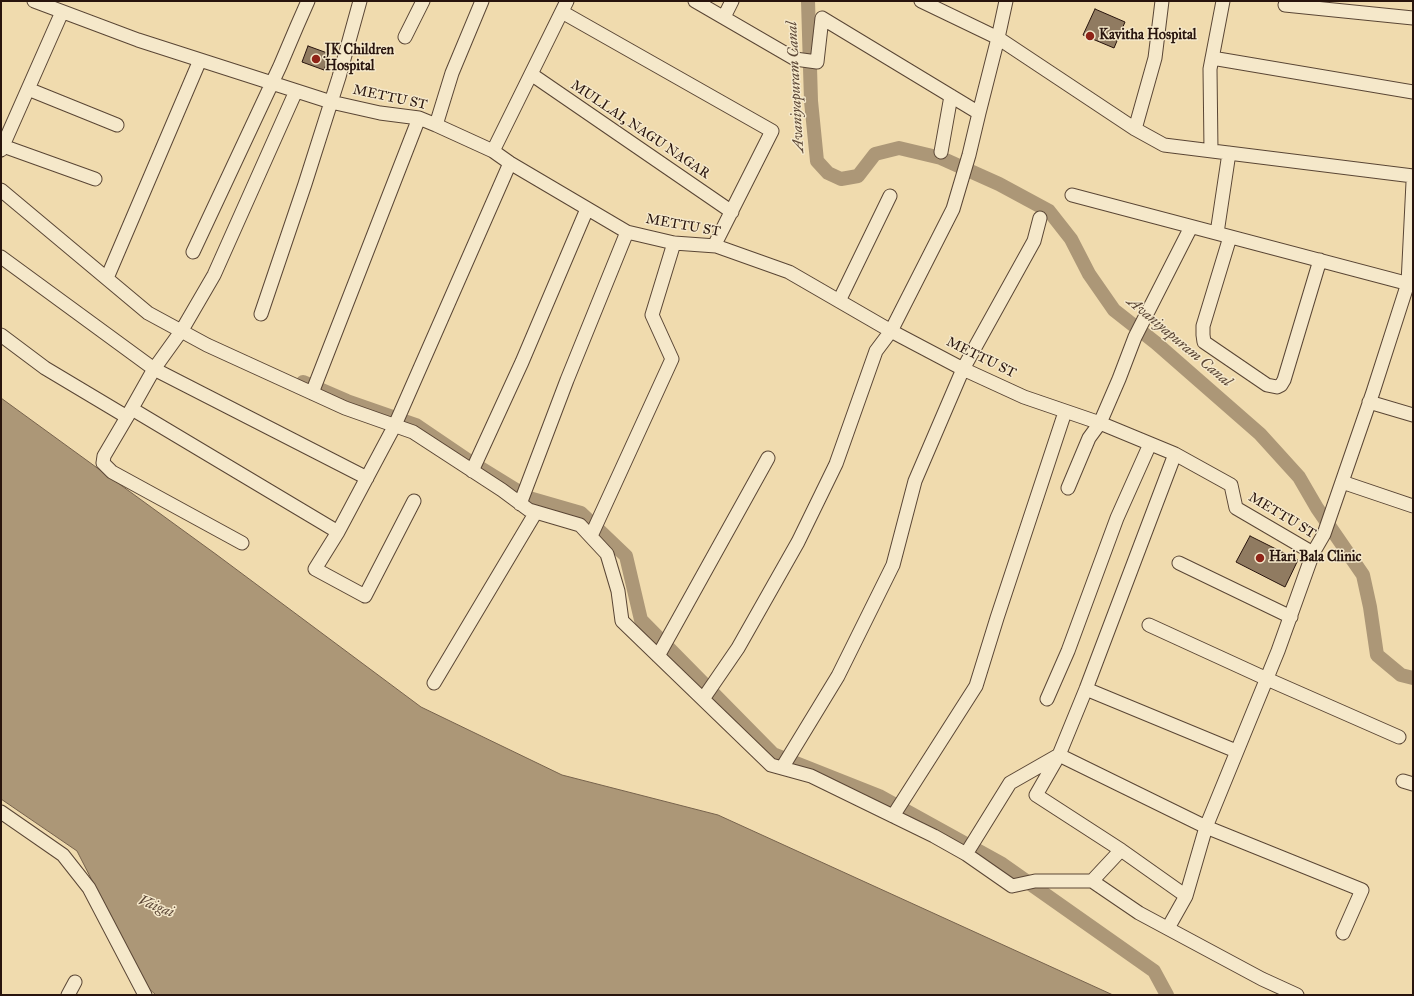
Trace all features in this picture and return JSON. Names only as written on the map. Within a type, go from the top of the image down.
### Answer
[{"type":"street","name":"METTU ST","points":[[34,1],[200,60],[331,102],[380,113],[419,118],[493,151],[510,163],[627,232],[674,243],[714,246],[789,272],[891,331],[963,369],[1024,397],[1100,423],[1175,454],[1231,486],[1236,508],[1313,553]]},
{"type":"street","points":[[193,252],[272,83],[308,1]]},
{"type":"street","points":[[261,314],[339,77],[360,1]]},
{"type":"street","points":[[405,37],[423,1]]},
{"type":"street","points":[[436,125],[452,73],[482,1]]},
{"type":"street","points":[[695,1],[795,59],[817,62],[822,18],[979,113]]},
{"type":"street","points":[[724,17],[732,1]]},
{"type":"street","points":[[921,1],[998,38],[1135,129],[1164,145],[1413,176]]},
{"type":"street","points":[[704,697],[738,648],[798,542],[836,464],[876,351],[891,331],[953,209],[969,155],[1006,1]]},
{"type":"street","points":[[1135,129],[1155,58],[1162,1]]},
{"type":"street","points":[[1212,150],[1210,69],[1223,1]]},
{"type":"street","points":[[1285,4],[1413,18]]},
{"type":"street","points":[[493,151],[565,6],[772,131],[714,246]]},
{"type":"street","points":[[62,12],[2,148],[96,179]]},
{"type":"street","points":[[1212,58],[1413,92]]},
{"type":"street","points":[[108,274],[200,60]]},
{"type":"street","name":"MULLAI, NAGU NAGAR","points":[[530,74],[732,212]]},
{"type":"street","points":[[28,89],[117,125]]},
{"type":"street","points":[[242,543],[112,472],[102,464],[104,456],[154,369],[184,327],[214,275],[296,91]]},
{"type":"street","points":[[941,152],[951,96]]},
{"type":"street","points":[[314,388],[419,118]]},
{"type":"street","points":[[1217,234],[1229,153]]},
{"type":"street","points":[[414,501],[365,596],[315,569],[338,532],[397,421],[510,163]]},
{"type":"street","points":[[1168,928],[1186,896],[1206,827],[1291,616],[1313,553],[1324,534],[1411,284],[1413,182]]},
{"type":"street","points":[[1,190],[108,274],[148,313],[184,327],[207,345],[314,388],[345,408],[397,421],[413,432],[474,466],[521,502],[528,510],[580,525],[592,535],[607,554],[618,591],[622,621],[659,653],[771,765],[783,766],[811,776],[895,814],[934,836],[969,848],[1012,886],[1035,881],[1092,882],[1139,912],[1168,928],[1262,979],[1297,995]]},
{"type":"street","points":[[1072,195],[1411,284]]},
{"type":"street","points":[[839,301],[890,196]]},
{"type":"street","points":[[474,466],[522,362],[587,208]]},
{"type":"street","points":[[783,766],[838,676],[893,564],[915,481],[963,369],[1034,241],[1040,218]]},
{"type":"street","points":[[1068,488],[1089,438],[1100,423],[1135,337],[1192,227]]},
{"type":"street","points":[[521,502],[567,380],[627,232]]},
{"type":"street","points":[[1230,237],[1203,326],[1204,342],[1267,385],[1277,387],[1281,386],[1284,380],[1320,260]]},
{"type":"street","points":[[592,535],[672,359],[652,315],[674,243]]},
{"type":"street","points":[[1,257],[154,369],[367,478]]},
{"type":"street","points":[[1,335],[45,368],[130,413],[338,532]]},
{"type":"street","points":[[1369,402],[1413,415]]},
{"type":"street","points":[[895,814],[976,686],[1065,412]]},
{"type":"street","points":[[1047,699],[1068,652],[1117,518],[1150,444]]},
{"type":"street","points":[[1175,454],[1086,689],[1059,755],[1036,795],[1121,850],[1186,896]]},
{"type":"street","points":[[659,653],[768,458]]},
{"type":"street","points":[[1342,482],[1413,506]]},
{"type":"street","points":[[434,683],[536,512]]},
{"type":"street","points":[[1179,563],[1291,616]]},
{"type":"street","points":[[1149,625],[1266,679],[1399,737]]},
{"type":"street","points":[[1086,689],[1236,751]]},
{"type":"street","points":[[1059,755],[1206,827],[1362,890],[1343,933]]},
{"type":"street","points":[[969,848],[1010,783],[1059,755]]},
{"type":"street","points":[[1,812],[63,855],[89,888],[145,995]]},
{"type":"street","points":[[1092,882],[1121,850]]},
{"type":"street","points":[[68,995],[75,982]]},
{"type":"water","name":"Vaigai","points":[[1,398],[217,555],[421,707],[562,775],[718,815],[1113,995],[156,995],[146,986],[77,851],[1,799]]},
{"type":"building","points":[[1095,9],[1125,22],[1114,48],[1083,35]]},
{"type":"building","points":[[308,46],[330,54],[324,70],[302,62]]},
{"type":"building","points":[[1250,536],[1298,560],[1285,587],[1236,562]]},
{"type":"waterway","name":"Avaniyapuram Canal","points":[[808,1],[811,101],[817,161],[828,173],[841,179],[858,176],[875,154],[899,148],[941,158],[999,184],[1049,211],[1071,239],[1089,274],[1114,310],[1156,343],[1260,434],[1299,477],[1317,508],[1363,575],[1370,607],[1377,655],[1401,675],[1413,678]]},
{"type":"waterway","points":[[303,382],[347,401],[416,425],[469,461],[529,498],[581,513],[626,556],[641,620],[773,754],[879,796],[1002,864],[1154,971],[1167,995]]},
{"type":"place","name":"Kavitha Hospital","points":[[1090,36]]},
{"type":"place","name":"JK Children Hospital","points":[[316,59]]},
{"type":"place","name":"Hari Bala Clinic","points":[[1260,558]]}]
